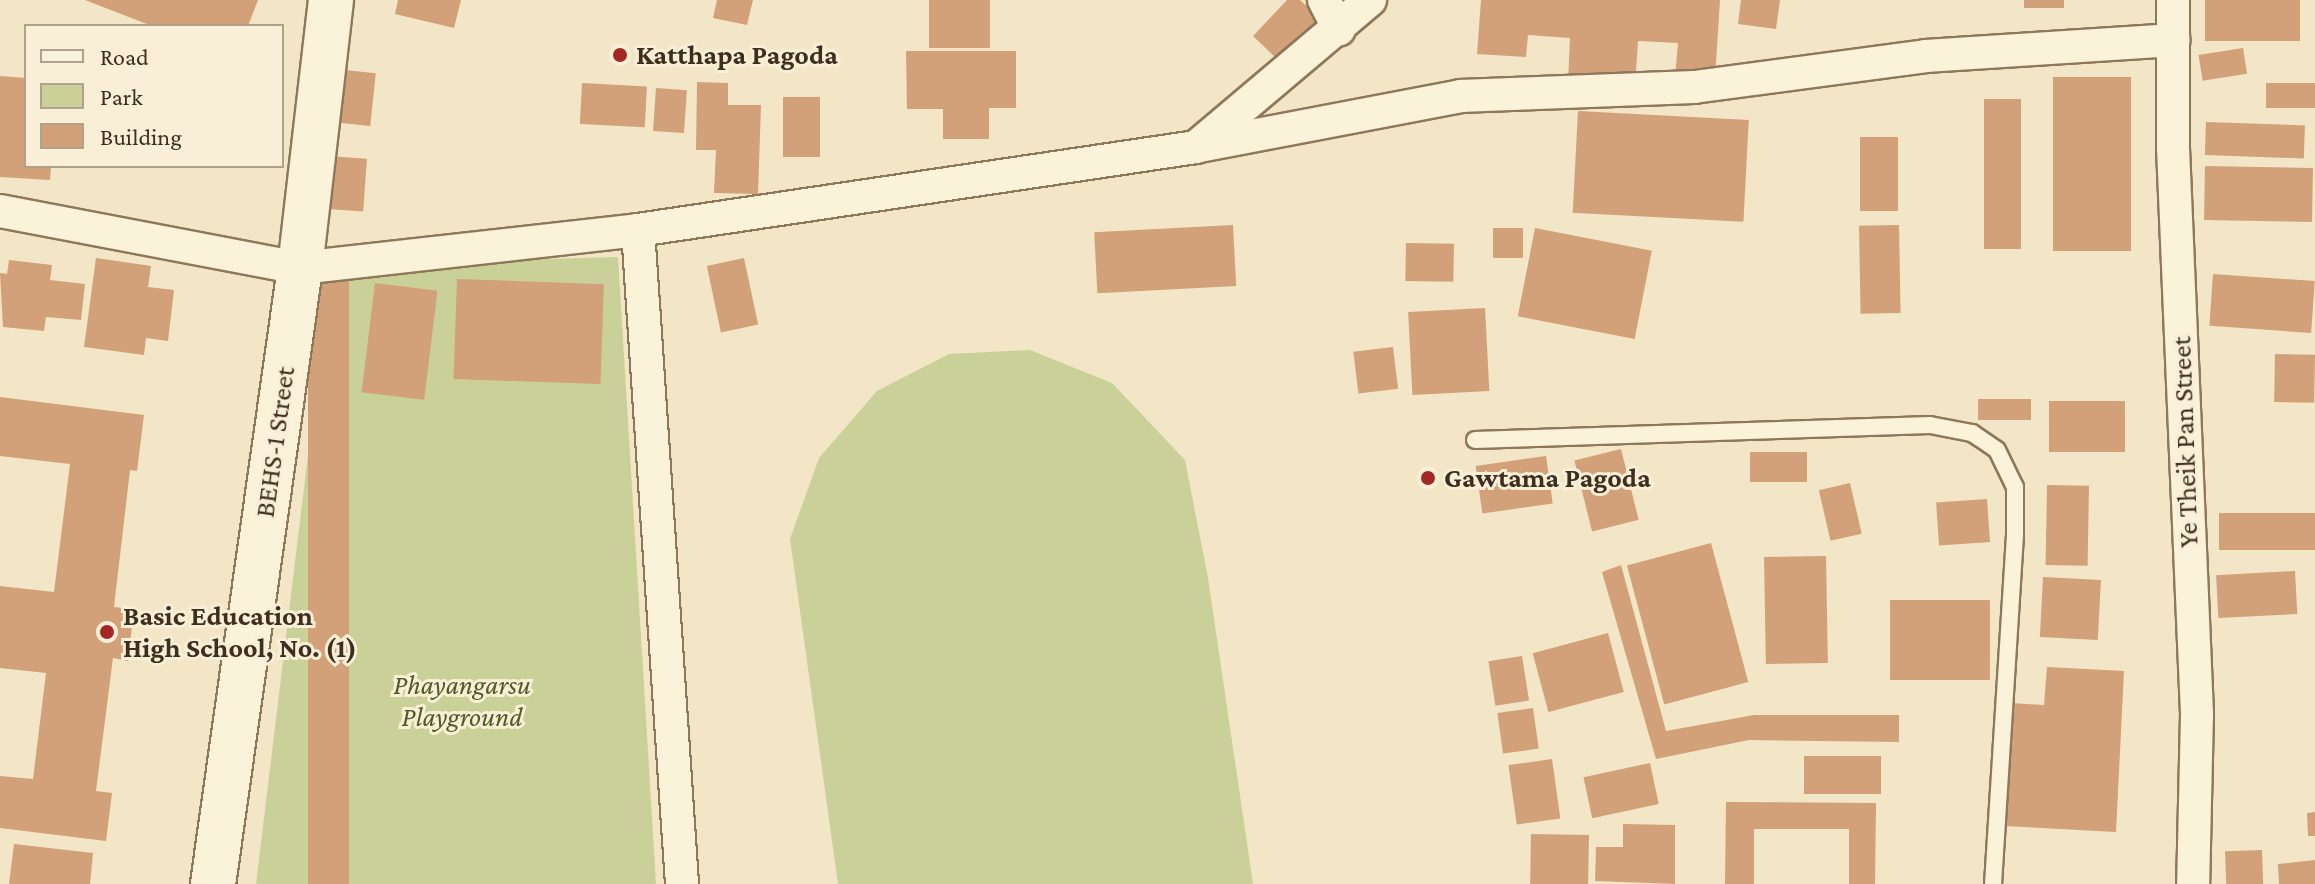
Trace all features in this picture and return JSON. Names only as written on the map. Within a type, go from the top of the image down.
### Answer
[{"type":"main road","name":"BEHS-1 Street","points":[[213,884],[300,268],[331,0]]},
{"type":"street","points":[[1324,0],[1339,29]]},
{"type":"street","points":[[1196,147],[1370,0]]},
{"type":"street","name":"Ye Theik Pan Street","points":[[2173,0],[2197,714],[2193,884]]},
{"type":"street","points":[[0,211],[300,268],[638,230],[1196,147],[1460,96],[1694,87],[1926,56],[2173,40]]},
{"type":"street","points":[[638,230],[682,884]]},
{"type":"lane","points":[[1475,440],[1930,425],[1972,433],[1997,450],[2015,487],[2015,535],[1993,884]]},
{"type":"green space","name":"Phayangarsu Playground","points":[[618,257],[656,884],[256,884],[331,265]]},
{"type":"green space","points":[[1030,350],[1112,383],[1185,460],[1208,578],[1253,884],[838,884],[790,539],[819,458],[877,391],[949,354]]},
{"type":"building","points":[[85,0],[258,0],[249,24],[147,24]]},
{"type":"building","points":[[398,0],[461,0],[454,28],[395,14]]},
{"type":"building","points":[[717,0],[753,0],[747,25],[713,18]]},
{"type":"building","points":[[929,0],[990,0],[990,48],[929,48]]},
{"type":"building","points":[[1287,0],[1300,0],[1321,19],[1280,62],[1253,36]]},
{"type":"building","points":[[1481,0],[1720,0],[1715,79],[1675,77],[1678,43],[1638,41],[1635,86],[1568,82],[1570,38],[1528,35],[1526,57],[1477,54]]},
{"type":"building","points":[[1741,0],[1780,0],[1776,29],[1738,24]]},
{"type":"building","points":[[2024,0],[2064,0],[2064,8],[2024,8]]},
{"type":"building","points":[[2205,0],[2300,0],[2300,41],[2205,41]]},
{"type":"building","points":[[2243,48],[2247,74],[2203,81],[2199,55]]},
{"type":"building","points":[[906,51],[1016,51],[1016,108],[989,108],[989,139],[943,139],[943,109],[907,109]]},
{"type":"building","points":[[335,69],[376,73],[370,126],[329,122]]},
{"type":"building","points":[[0,76],[24,78],[24,168],[51,168],[50,180],[0,177]]},
{"type":"building","points":[[2053,77],[2131,77],[2131,251],[2053,251]]},
{"type":"building","points":[[697,82],[728,83],[728,105],[761,105],[758,194],[714,193],[716,150],[696,150]]},
{"type":"building","points":[[582,83],[647,86],[645,127],[580,124]]},
{"type":"building","points":[[2266,83],[2315,83],[2315,108],[2266,108]]},
{"type":"building","points":[[656,88],[687,90],[684,133],[653,131]]},
{"type":"building","points":[[783,97],[820,97],[820,157],[783,157]]},
{"type":"building","points":[[1984,99],[2021,99],[2021,249],[1984,249]]},
{"type":"building","points":[[1578,111],[1749,120],[1743,222],[1573,213]]},
{"type":"building","points":[[2206,122],[2305,125],[2304,158],[2205,155]]},
{"type":"building","points":[[1860,137],[1898,137],[1898,211],[1860,211]]},
{"type":"building","points":[[328,156],[367,159],[363,212],[324,209]]},
{"type":"building","points":[[2205,166],[2313,168],[2312,222],[2204,220]]},
{"type":"building","points":[[1233,225],[1236,286],[1097,293],[1094,232]]},
{"type":"building","points":[[1899,225],[1901,313],[1861,314],[1859,226]]},
{"type":"building","points":[[1493,228],[1523,228],[1523,258],[1493,258]]},
{"type":"building","points":[[1535,228],[1652,251],[1635,339],[1518,316]]},
{"type":"building","points":[[1406,243],[1454,244],[1453,282],[1405,281]]},
{"type":"building","points":[[96,258],[151,266],[148,287],[174,290],[168,341],[146,338],[144,355],[84,347]]},
{"type":"building","points":[[744,258],[758,325],[721,332],[707,266]]},
{"type":"building","points":[[9,260],[52,265],[50,280],[85,284],[81,320],[46,317],[44,331],[3,327],[0,273],[7,274]]},
{"type":"building","points":[[2213,274],[2315,281],[2311,333],[2209,326]]},
{"type":"building","points":[[457,279],[604,284],[600,384],[454,379]]},
{"type":"building","points":[[308,280],[349,280],[349,884],[308,884]]},
{"type":"building","points":[[375,283],[438,291],[424,400],[362,392]]},
{"type":"building","points":[[1485,308],[1489,391],[1412,395],[1408,312]]},
{"type":"building","points":[[1393,347],[1398,389],[1358,394],[1353,352]]},
{"type":"building","points":[[2275,354],[2315,355],[2314,403],[2274,402]]},
{"type":"building","points":[[0,397],[144,415],[137,471],[130,470],[114,607],[134,609],[128,661],[113,658],[96,791],[112,793],[106,841],[0,828],[0,776],[33,779],[46,673],[0,668],[0,586],[54,592],[70,464],[0,456]]},
{"type":"building","points":[[1978,399],[2031,399],[2031,420],[1978,420]]},
{"type":"building","points":[[2049,401],[2125,401],[2125,452],[2049,452]]},
{"type":"building","points":[[1621,449],[1639,520],[1592,531],[1574,461]]},
{"type":"building","points":[[1750,452],[1807,452],[1807,482],[1750,482]]},
{"type":"building","points":[[1546,456],[1553,504],[1482,513],[1476,466]]},
{"type":"building","points":[[1850,483],[1862,534],[1831,541],[1819,490]]},
{"type":"building","points":[[2047,485],[2089,486],[2088,566],[2046,565]]},
{"type":"building","points":[[1987,499],[1990,542],[1939,545],[1936,503]]},
{"type":"building","points":[[2219,513],[2315,513],[2315,550],[2219,550]]},
{"type":"building","points":[[1711,543],[1748,682],[1664,705],[1627,566]]},
{"type":"building","points":[[1826,556],[1828,663],[1766,664],[1764,557]]},
{"type":"building","points":[[1621,565],[1666,731],[1754,715],[1899,715],[1899,742],[1749,740],[1656,759],[1602,572]]},
{"type":"building","points":[[2295,571],[2297,614],[2218,618],[2216,575]]},
{"type":"building","points":[[2043,577],[2101,580],[2098,640],[2040,637]]},
{"type":"building","points":[[1890,600],[1990,600],[1990,680],[1890,680]]},
{"type":"building","points":[[1608,633],[1624,692],[1548,712],[1533,653]]},
{"type":"building","points":[[1522,656],[1529,700],[1495,706],[1488,661]]},
{"type":"building","points":[[2047,667],[2124,671],[2116,832],[2004,826],[2010,703],[2044,705]]},
{"type":"building","points":[[1533,708],[1539,749],[1503,754],[1497,713]]},
{"type":"building","points":[[1804,756],[1881,756],[1881,794],[1804,794]]},
{"type":"building","points":[[1552,759],[1560,818],[1517,825],[1508,765]]},
{"type":"building","points":[[1650,763],[1659,804],[1592,818],[1583,777]]},
{"type":"building","points":[[1726,802],[1876,803],[1875,884],[1849,884],[1849,829],[1754,829],[1754,884],[1725,884]]},
{"type":"building","points":[[2315,812],[2315,836],[2308,836],[2307,813]]},
{"type":"building","points":[[1623,824],[1675,825],[1675,884],[1595,881],[1596,847],[1623,847]]},
{"type":"building","points":[[1531,834],[1589,835],[1588,884],[1530,884]]},
{"type":"building","points":[[14,844],[93,853],[90,884],[9,884]]},
{"type":"building","points":[[2262,850],[2263,884],[2226,884],[2225,851]]},
{"type":"building","points":[[2315,860],[2315,884],[2279,884],[2278,864]]},
{"type":"place","name":"Katthapa Pagoda","points":[[620,55]]},
{"type":"place","name":"Gawtama Pagoda","points":[[1428,478]]},
{"type":"place","name":"Basic Education High School, No. (1)","points":[[107,632]]}]
